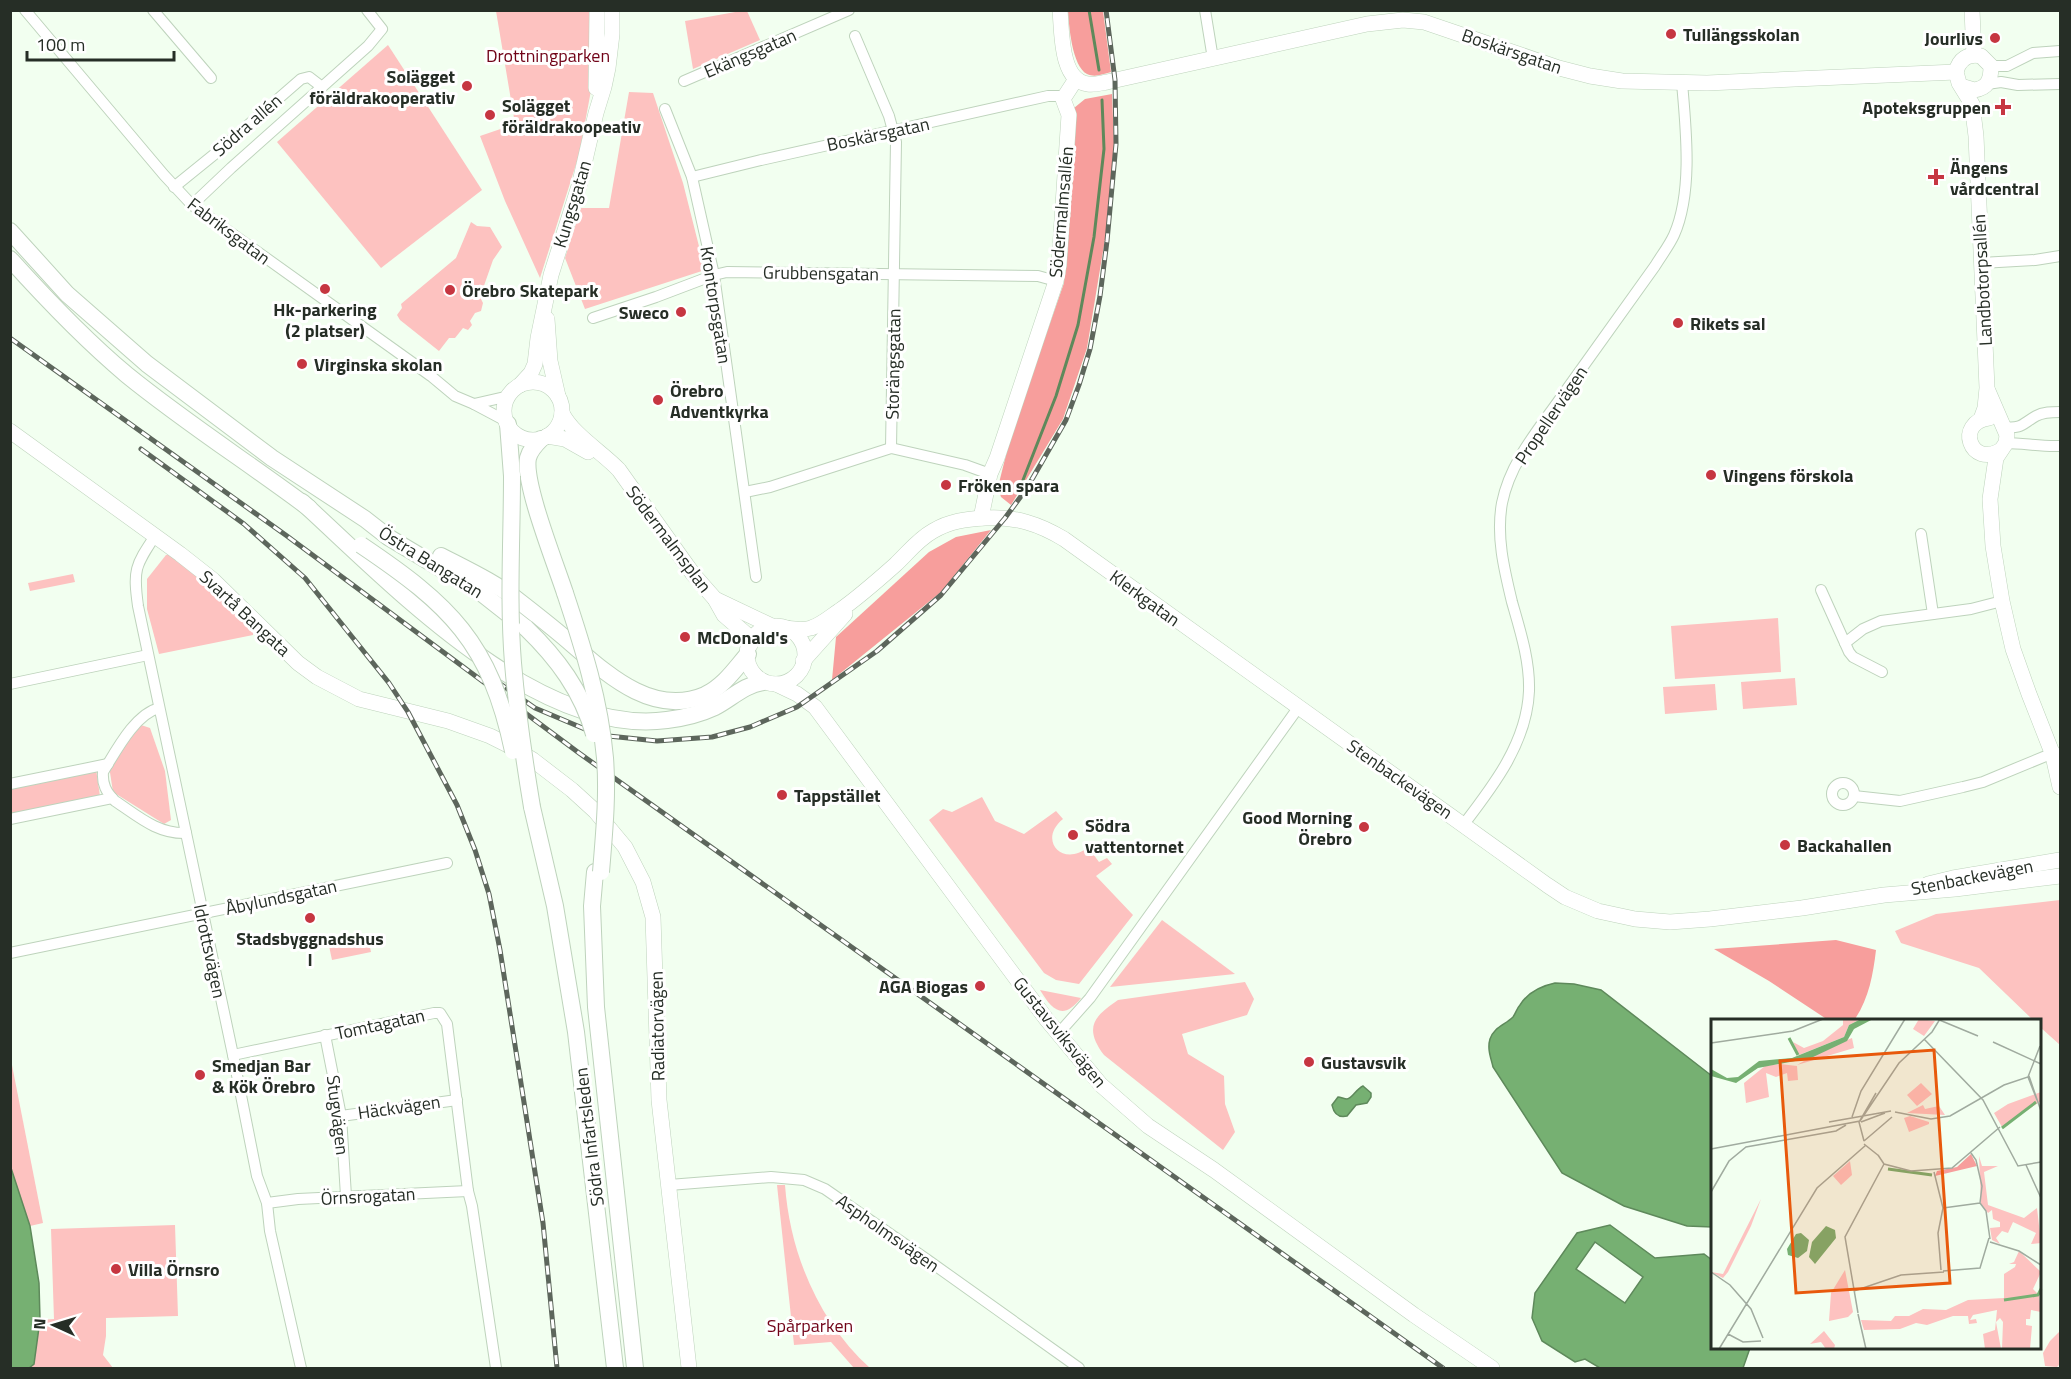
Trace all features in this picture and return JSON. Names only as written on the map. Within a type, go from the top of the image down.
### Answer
[{"type":"main road","name":"Östra Bangatan","points":[[10,231],[67,294],[147,364],[263,452],[365,519],[388,537],[480,592],[526,628],[558,661],[582,701],[593,733],[600,787],[598,872]]},
{"type":"main road","name":"Östra Bangatan","points":[[10,259],[60,313],[127,375],[233,455],[423,589],[453,618],[469,637],[491,677],[510,734],[521,781],[532,807]]},
{"type":"main road","points":[[507,423],[512,476],[513,661],[520,732],[532,807]]},
{"type":"main road","points":[[549,438],[530,452],[528,474],[587,664],[602,732],[606,784],[598,872]]},
{"type":"main road","points":[[302,502],[399,591],[460,642],[521,682],[566,703],[605,716],[628,720],[668,720],[696,715],[716,706],[752,684],[769,683]]},
{"type":"main road","points":[[365,519],[424,546],[499,587],[606,673],[645,696],[662,701],[705,695],[726,680],[749,650]]},
{"type":"main road","name":"Södra Infartsleden","points":[[532,807],[555,906],[576,1032],[615,1368]]},
{"type":"main road","name":"Södra Infartsleden","points":[[598,872],[599,906],[594,938],[598,1028],[635,1368]]},
{"type":"street","name":"Fabriksgatan","points":[[26,10],[174,187],[192,205],[455,396],[507,423]]},
{"type":"street","points":[[153,10],[211,78]]},
{"type":"street","name":"Södra allén","points":[[192,205],[368,46],[382,29],[367,10]]},
{"type":"street","name":"Kungsgatan","points":[[596,113],[597,10]]},
{"type":"street","name":"Kungsgatan","points":[[515,390],[531,373],[535,364],[556,257],[581,175],[608,68],[612,10]]},
{"type":"street","name":"Ekängsgatan","points":[[684,81],[849,10]]},
{"type":"street","points":[[1060,10],[1066,64],[1076,79],[1063,99]]},
{"type":"street","points":[[1205,10],[1213,59]]},
{"type":"street","points":[[1972,10],[1974,55]]},
{"type":"street","name":"Boskärsgatan","points":[[1076,79],[1089,84],[1107,82],[1403,15],[1559,68],[1622,81],[1682,83],[1956,72]]},
{"type":"street","name":"Storängsgatan","points":[[855,36],[890,116],[896,142],[891,448]]},
{"type":"street","points":[[2061,51],[2032,53],[2007,66],[1991,66],[1981,56],[1974,55],[1962,60],[1956,72],[1959,83],[1974,90],[2001,82],[2018,86],[2061,84]]},
{"type":"street","points":[[1986,86],[1991,77],[1991,66]]},
{"type":"street","name":"Södra allén","points":[[174,187],[301,79],[309,77],[322,87]]},
{"type":"street","name":"Propellervägen","points":[[1464,824],[1508,761],[1518,739],[1527,706],[1528,676],[1524,649],[1501,549],[1501,514],[1505,492],[1525,449],[1655,266],[1674,234],[1686,182],[1682,83]]},
{"type":"street","name":"Landbotorpsallén","points":[[1976,136],[1986,86]]},
{"type":"street","name":"Landbotorpsallén","points":[[1964,87],[1972,104],[1976,136],[1987,388],[1985,408],[1981,419]]},
{"type":"street","name":"Boskärsgatan","points":[[692,177],[1048,96],[1059,96],[1063,99]]},
{"type":"street","name":"Södermalmsallén","points":[[981,518],[990,474],[1056,281],[1060,254],[1069,114],[1063,99]]},
{"type":"street","name":"Krontorpsgatan","points":[[665,109],[692,177],[714,274],[756,577]]},
{"type":"street","points":[[1981,263],[2061,256]]},
{"type":"street","name":"Grubbensgatan","points":[[593,318],[714,274],[739,272],[1038,276],[1056,281]]},
{"type":"street","name":"Kungsgatan","points":[[547,295],[550,361],[558,396]]},
{"type":"street","points":[[474,404],[531,382],[550,387],[558,396],[565,419],[549,438],[531,440],[520,436],[507,423],[505,408],[515,390]]},
{"type":"street","name":"Landbotorpsallén","points":[[1987,388],[2002,424]]},
{"type":"street","points":[[2061,412],[2038,415],[2016,428],[1988,417],[1975,423],[1969,438],[1972,446],[1978,452],[1986,455],[1994,454],[2003,446],[2018,443],[2032,446],[2061,446]]},
{"type":"street","name":"Södermalmsplan","points":[[565,419],[587,445],[623,478],[693,574],[715,599],[724,615],[746,634],[749,665],[754,675],[769,683]]},
{"type":"street","points":[[1990,499],[1996,458],[2007,435],[2002,424]]},
{"type":"street","name":"Svartå Bangata","points":[[10,431],[213,580],[298,663],[317,677],[359,699],[448,721],[506,744]]},
{"type":"street","name":"Södermalmsplan","points":[[549,438],[587,445]]},
{"type":"street","points":[[745,492],[770,488],[891,448],[965,465],[990,474]]},
{"type":"street","points":[[1978,452],[1990,499],[1993,546],[2013,649],[2057,758],[2061,787]]},
{"type":"street","points":[[769,683],[785,682],[797,674],[802,664],[859,597],[908,550],[934,531],[965,519],[981,518]]},
{"type":"street","name":"Klerkgatan","points":[[981,518],[1016,519],[1048,530],[1298,708]]},
{"type":"street","points":[[1921,534],[1933,614]]},
{"type":"street","name":"Idrottsvägen","points":[[155,536],[138,560],[134,580],[257,1176],[267,1203],[270,1231],[301,1368]]},
{"type":"street","points":[[1821,590],[1853,657],[1881,672]]},
{"type":"street","points":[[749,650],[757,633],[764,628],[802,630],[812,628],[859,597]]},
{"type":"street","name":"Södermalmsplan","points":[[715,599],[796,634],[804,653],[802,664]]},
{"type":"street","points":[[1845,643],[1873,624],[1971,609],[2002,601]]},
{"type":"street","points":[[10,684],[148,655]]},
{"type":"street","name":"Gustavsviksvägen","points":[[802,664],[805,684],[815,707],[1058,1034],[1101,1085],[1148,1126],[1214,1170],[1414,1315],[1492,1368]]},
{"type":"street","name":"Gustavsviksvägen","points":[[769,683],[797,694],[815,707]]},
{"type":"street","points":[[159,708],[149,711],[139,719],[103,771],[102,779],[108,795],[162,831],[172,834],[186,833]]},
{"type":"street","points":[[1058,1034],[1090,998],[1298,708]]},
{"type":"street","name":"Stenbackevägen","points":[[1298,708],[1565,897],[1598,911],[1635,919],[1670,922],[1710,919],[1831,904],[1884,895],[1953,878],[2061,860]]},
{"type":"street","name":"Radiatorvägen","points":[[506,744],[548,771],[595,811],[626,847],[649,899],[655,943],[658,1089],[689,1368]]},
{"type":"street","points":[[1854,796],[1900,801],[1963,788],[2057,758]]},
{"type":"street","points":[[10,784],[108,764]]},
{"type":"street","points":[[10,819],[112,798]]},
{"type":"street","name":"Åbylundsgatan","points":[[10,953],[447,863]]},
{"type":"street","name":"Stenbackevägen","points":[[1884,895],[2061,876]]},
{"type":"street","name":"Tomtagatan","points":[[233,1055],[440,1013],[447,1024],[457,1100]]},
{"type":"street","name":"Stugvägen","points":[[325,1035],[341,1116],[346,1197]]},
{"type":"street","points":[[457,1100],[468,1191],[496,1368]]},
{"type":"street","name":"Häckvägen","points":[[341,1116],[457,1100]]},
{"type":"street","name":"Aspholmsvägen","points":[[669,1185],[771,1177],[804,1180],[814,1184],[929,1261],[1079,1368]]},
{"type":"street","name":"Örnsrogatan","points":[[267,1203],[282,1200],[468,1191]]},
{"type":"green space","name":"Drottningparken","points":[[496,11],[594,11],[592,85],[579,155],[540,278],[505,201],[480,136],[515,124]]},
{"type":"green space","points":[[747,11],[760,40],[693,69],[685,21]]},
{"type":"green space","points":[[388,45],[482,190],[381,268],[277,142]]},
{"type":"green space","name":"Drottningparken","points":[[629,92],[653,93],[683,183],[705,270],[585,309],[565,258],[581,208],[609,208]]},
{"type":"green space","name":"Örebro Skatepark","points":[[471,222],[477,226],[490,227],[502,247],[493,260],[480,297],[483,303],[481,311],[475,313],[468,330],[463,328],[455,338],[449,338],[439,351],[400,320],[397,315],[402,308],[401,304],[456,258]]},
{"type":"green space","points":[[174,554],[253,627],[253,635],[159,654],[147,609],[147,579],[166,555]]},
{"type":"green space","points":[[73,574],[75,582],[30,591],[28,583]]},
{"type":"green space","points":[[1778,618],[1781,672],[1675,679],[1671,626]]},
{"type":"green space","points":[[1795,678],[1797,705],[1743,709],[1741,682]]},
{"type":"green space","points":[[1715,684],[1717,710],[1665,714],[1663,687]]},
{"type":"green space","points":[[141,725],[150,728],[165,771],[171,820],[164,824],[113,792],[109,766]]},
{"type":"green space","points":[[96,769],[100,796],[11,816],[10,787]]},
{"type":"green space","points":[[982,797],[995,821],[1024,834],[1056,811],[1063,819],[1052,835],[1056,849],[1070,854],[1079,853],[1088,847],[1099,862],[1107,858],[1112,864],[1096,876],[1133,915],[1079,984],[1056,980],[1044,973],[929,820],[943,809],[952,812]]},
{"type":"green space","points":[[2060,900],[2060,1045],[2041,1028],[2041,1019],[2032,1019],[1979,968],[1901,943],[1895,931],[1936,914]]},
{"type":"green space","points":[[1162,920],[1235,974],[1110,987]]},
{"type":"green space","points":[[368,938],[371,952],[332,960],[329,946]]},
{"type":"green space","points":[[1245,982],[1254,999],[1247,1015],[1182,1034],[1188,1054],[1224,1076],[1225,1104],[1235,1132],[1223,1150],[1104,1055],[1094,1037],[1093,1030],[1102,1012],[1118,1000]]},
{"type":"green space","points":[[1040,990],[1081,998],[1075,1005],[1063,1011],[1049,1003]]},
{"type":"green space","points":[[10,1055],[43,1223],[30,1226],[11,1168]]},
{"type":"green space","name":"Spårparken","points":[[777,1185],[785,1185],[793,1236],[810,1285],[836,1330],[870,1368],[854,1368],[831,1342],[794,1345]]},
{"type":"green space","points":[[175,1225],[178,1316],[106,1318],[103,1355],[113,1368],[29,1368],[34,1364],[40,1320],[54,1319],[51,1229]]},
{"type":"green space","points":[[2060,1331],[2060,1364],[2057,1367],[2045,1366],[2043,1353]]},
{"type":"shaded area","points":[[1068,11],[1103,11],[1111,72],[1093,76],[1082,70],[1072,45]]},
{"type":"shaded area","points":[[1112,94],[1114,143],[1107,227],[1087,348],[1063,419],[1011,505],[1001,497],[998,487],[1011,435],[1064,283],[1074,108],[1085,99]]},
{"type":"shaded area","points":[[991,530],[941,592],[832,680],[836,637],[929,552],[956,537]]},
{"type":"shaded area","points":[[1836,940],[1876,950],[1870,986],[1855,1019],[1826,1019],[1769,981],[1714,949]]},
{"type":"shaded area","points":[[1555,983],[1574,984],[1601,990],[1711,1075],[1711,1227],[1687,1226],[1624,1206],[1562,1173],[1493,1067],[1489,1046],[1494,1032],[1513,1017],[1523,1000],[1540,988]]},
{"type":"shaded area","points":[[1363,1086],[1371,1093],[1367,1103],[1356,1105],[1347,1116],[1337,1115],[1332,1105],[1338,1097],[1349,1099]]},
{"type":"shaded area","points":[[11,1168],[30,1226],[39,1283],[40,1320],[34,1364],[29,1368],[11,1368]]},
{"type":"shaded area","points":[[1610,1225],[1655,1258],[1704,1254],[1711,1259],[1711,1349],[1750,1349],[1743,1368],[1600,1368],[1585,1359],[1575,1362],[1542,1341],[1532,1318],[1535,1293],[1577,1233]],"holes":[[[1595,1242],[1643,1277],[1625,1303],[1576,1269]]]},
{"type":"waterway","points":[[1089,10],[1099,70]]},
{"type":"waterway","points":[[1023,480],[1056,396],[1078,325],[1094,237],[1104,149],[1102,100]]},
{"type":"railway","points":[[483,672],[535,708],[599,735],[657,741],[712,737],[750,727],[797,707],[877,651],[941,595],[1027,488],[1066,420],[1090,349],[1107,241],[1116,144],[1115,80],[1106,10]]},
{"type":"railway","points":[[10,338],[287,536],[579,753],[1443,1368]]},
{"type":"railway","points":[[141,449],[244,524],[305,578],[389,683],[408,712],[457,805],[489,894],[500,950],[543,1223],[557,1368]]},
{"type":"place","name":"Tullängsskolan","points":[[1671,34]]},
{"type":"place","name":"Jourlivs","points":[[1995,38]]},
{"type":"place","name":"Solägget föräldrakooperativ","points":[[467,86]]},
{"type":"place","name":"Apoteksgruppen","points":[[2003,107]]},
{"type":"place","name":"Solägget föräldrakoopeativ","points":[[490,115]]},
{"type":"place","name":"Ängens vårdcentral","points":[[1936,177]]},
{"type":"place","name":"Hk-parkering (2 platser)","points":[[325,289]]},
{"type":"place","name":"Örebro Skatepark","points":[[450,290]]},
{"type":"place","name":"Sweco","points":[[681,312]]},
{"type":"place","name":"Rikets sal","points":[[1678,323]]},
{"type":"place","name":"Virginska skolan","points":[[302,364]]},
{"type":"place","name":"Örebro Adventkyrka","points":[[658,400]]},
{"type":"place","name":"Vingens förskola","points":[[1711,475]]},
{"type":"place","name":"Fröken spara","points":[[946,485]]},
{"type":"place","name":"McDonald's","points":[[685,637]]},
{"type":"place","name":"Tappstället","points":[[782,795]]},
{"type":"place","name":"Good Morning Örebro","points":[[1364,827]]},
{"type":"place","name":"Södra vattentornet","points":[[1073,835]]},
{"type":"place","name":"Backahallen","points":[[1785,845]]},
{"type":"place","name":"Stadsbyggnadshus I","points":[[310,918]]},
{"type":"place","name":"AGA Biogas","points":[[980,986]]},
{"type":"place","name":"Gustavsvik","points":[[1309,1062]]},
{"type":"place","name":"Smedjan Bar & Kök Örebro","points":[[200,1075]]},
{"type":"place","name":"Villa Örnsro","points":[[116,1269]]}]
